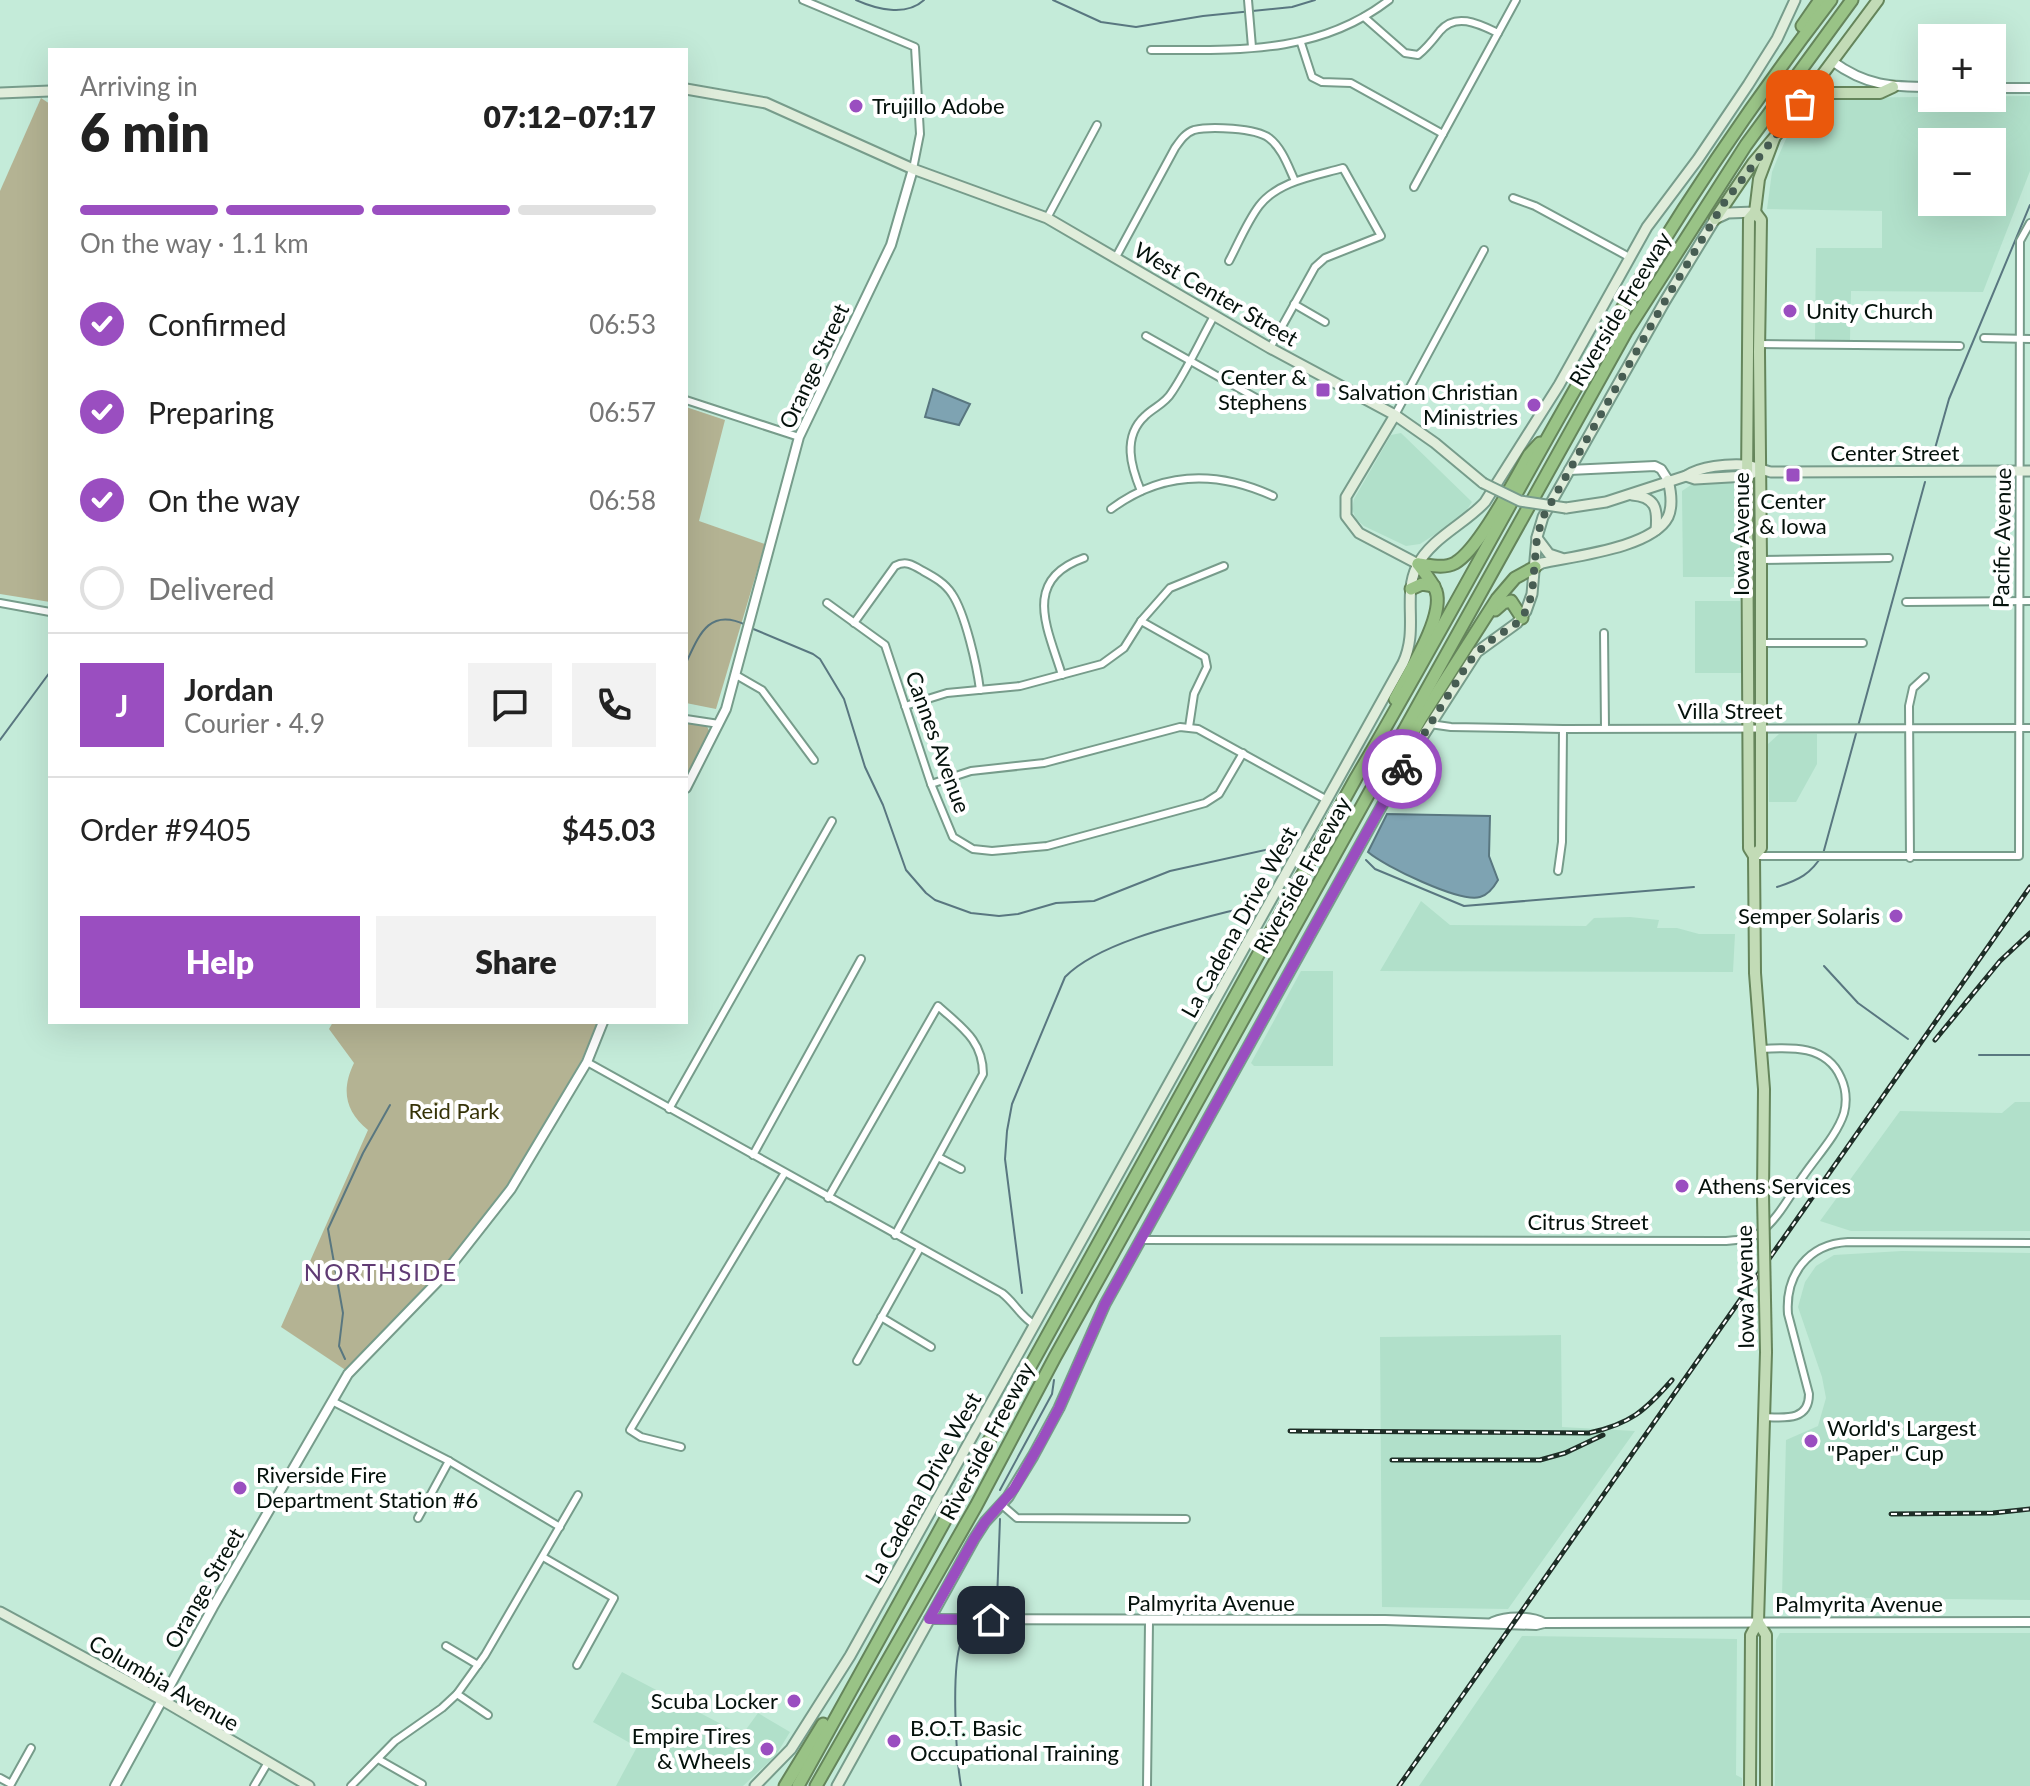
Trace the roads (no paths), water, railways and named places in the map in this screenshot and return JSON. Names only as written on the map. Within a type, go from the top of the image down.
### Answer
[{"type":"highway","points":[[1772,78],[1780,59],[1820,0]]},
{"type":"highway","name":"Riverside Freeway","points":[[798,1786],[1551,431],[1647,267],[1772,78],[1831,0]]},
{"type":"highway","name":"Riverside Freeway","points":[[816,1786],[976,1506],[1055,1357],[1268,980],[1626,332],[1746,145],[1852,0]]},
{"type":"highway","points":[[1418,564],[1447,566],[1471,549],[1529,455],[1551,431]]},
{"type":"highway","points":[[1356,778],[1369,746],[1433,621],[1437,600],[1434,586],[1418,564]]},
{"type":"highway","points":[[1373,787],[1392,769],[1497,599],[1515,578],[1535,567]]},
{"type":"highway","points":[[1411,589],[1422,584],[1434,586]]},
{"type":"highway","points":[[1483,622],[1507,601],[1514,603],[1522,618]]},
{"type":"highway","points":[[785,1786],[858,1662],[869,1654]]},
{"type":"main road","name":"La Cadena Drive West","points":[[755,1786],[786,1757],[832,1687],[1408,652],[1413,624],[1411,589],[1418,564],[1440,540],[1485,502],[1559,385],[1647,227],[1748,85],[1777,39],[1795,0]]},
{"type":"main road","points":[[837,1786],[974,1539],[1014,1489],[1059,1408],[1101,1311],[1370,826],[1477,652],[1522,618],[1530,603],[1537,537],[1543,517],[1715,219],[1753,163],[1878,0]]},
{"type":"main road","points":[[1784,126],[1798,118],[1819,94],[1880,93],[1893,87]]},
{"type":"main road","points":[[688,89],[766,103],[913,169]]},
{"type":"main road","points":[[0,93],[48,91]]},
{"type":"main road","name":"Iowa Avenue","points":[[1750,1786],[1751,1635],[1758,1622],[1766,1352],[1761,1049],[1755,973],[1754,856],[1749,848],[1761,643],[1761,470],[1749,219],[1755,212],[1759,179],[1774,139]]},
{"type":"main road","name":"West Center Street","points":[[913,169],[1047,218],[1270,348],[1395,415],[1483,483]]},
{"type":"main road","points":[[1715,219],[1728,213],[1755,212]]},
{"type":"main road","name":"Iowa Avenue","points":[[1754,343],[1747,471],[1754,729]]},
{"type":"main road","points":[[1395,415],[1346,497],[1346,516],[1359,533],[1418,564]]},
{"type":"main road","name":"Center Street","points":[[1483,483],[1520,501],[1566,508],[1588,506],[1686,476],[1695,479],[1747,471],[2026,471]]},
{"type":"main road","points":[[1535,567],[1630,543],[1656,530],[1667,518],[1670,507],[1668,480]]},
{"type":"main road","points":[[1625,495],[1645,497],[1655,504],[1658,514],[1656,530]]},
{"type":"main road","points":[[1537,537],[1549,554],[1561,558]]},
{"type":"main road","name":"Columbia Avenue","points":[[2,1617],[162,1700],[309,1786]]},
{"type":"main road","name":"Iowa Avenue","points":[[1758,1622],[1766,1635],[1766,1786]]},
{"type":"street","name":"Orange Street","points":[[688,784],[719,724],[736,675],[799,437],[891,245],[920,134],[915,47],[803,0]]},
{"type":"street","points":[[1248,0],[1252,47]]},
{"type":"street","points":[[1151,50],[1301,43],[1334,32],[1389,0]]},
{"type":"street","points":[[1414,187],[1516,0]]},
{"type":"street","points":[[1364,17],[1405,53],[1418,55],[1445,25],[1453,22],[1465,20],[1498,33]]},
{"type":"street","points":[[1301,43],[1312,77],[1322,82],[1351,83],[1443,134]]},
{"type":"street","points":[[1832,61],[1860,79],[1893,87],[1918,87]]},
{"type":"street","points":[[2006,88],[2030,88]]},
{"type":"street","points":[[1047,218],[1097,125]]},
{"type":"street","points":[[1116,257],[1175,148],[1183,137],[1194,130],[1242,128],[1266,136],[1282,153],[1295,181]]},
{"type":"street","points":[[1229,261],[1259,206],[1270,196],[1295,181],[1343,168],[1381,236],[1325,258],[1315,267],[1270,348]]},
{"type":"street","points":[[1513,198],[1535,206],[1629,257]]},
{"type":"street","name":"Pacific Avenue","points":[[1910,858],[2019,856],[2019,601],[2026,471],[2019,338],[2020,241],[2030,223]]},
{"type":"street","points":[[1395,415],[1484,250]]},
{"type":"street","points":[[1294,304],[1325,322]]},
{"type":"street","points":[[1141,491],[1130,466],[1130,446],[1136,429],[1144,416],[1171,394],[1214,316]]},
{"type":"street","points":[[1146,336],[1274,408]]},
{"type":"street","points":[[1984,338],[2030,339]]},
{"type":"street","points":[[1754,343],[1960,346]]},
{"type":"street","points":[[688,401],[799,437]]},
{"type":"street","points":[[1569,470],[1655,466],[1668,480]]},
{"type":"street","points":[[1111,509],[1161,483],[1212,478],[1230,480],[1273,496]]},
{"type":"street","points":[[1062,675],[1045,622],[1043,600],[1054,577],[1068,565],[1084,558]]},
{"type":"street","points":[[1761,560],[1889,558]]},
{"type":"street","points":[[854,623],[895,566],[904,563],[915,566],[937,579],[952,594],[976,664],[980,690]]},
{"type":"street","points":[[905,706],[947,693],[1020,686],[1102,664],[1124,648],[1141,621],[1170,588],[1224,566]]},
{"type":"street","points":[[1906,602],[2030,601]]},
{"type":"street","points":[[0,603],[48,612]]},
{"type":"street","name":"Cannes Avenue","points":[[827,603],[885,645],[931,784],[953,837],[973,849],[992,851],[1047,846],[1205,803],[1219,794],[1243,753]]},
{"type":"street","points":[[1141,621],[1205,657],[1207,667],[1194,694],[1189,727]]},
{"type":"street","points":[[1604,633],[1605,728]]},
{"type":"street","points":[[1761,643],[1863,643]]},
{"type":"street","points":[[736,675],[762,690],[814,760]]},
{"type":"street","points":[[1754,856],[1910,858],[1910,696],[1913,688],[1925,677]]},
{"type":"street","points":[[688,719],[719,724]]},
{"type":"street","name":"Villa Street","points":[[1430,724],[1563,729],[2030,728]]},
{"type":"street","points":[[931,784],[959,774],[1032,766],[1189,727],[1198,729],[1327,800]]},
{"type":"street","points":[[1558,871],[1562,842],[1563,729]]},
{"type":"street","points":[[669,1109],[832,821]]},
{"type":"street","points":[[753,1155],[861,959]]},
{"type":"street","points":[[828,1198],[938,1006],[971,1036],[983,1056],[983,1074],[895,1235]]},
{"type":"street","name":"Orange Street","points":[[115,1786],[348,1374],[442,1277],[511,1189],[587,1062],[602,1024]]},
{"type":"street","name":"Citrus Street","points":[[1141,1240],[1724,1241],[1751,1237],[1765,1228],[1778,1212],[1837,1128],[1846,1102],[1839,1072],[1821,1055],[1800,1048],[1761,1049]]},
{"type":"street","points":[[587,1062],[1009,1298],[1022,1316],[1035,1325]]},
{"type":"street","points":[[938,1157],[961,1169]]},
{"type":"street","points":[[681,1447],[641,1437],[630,1430],[784,1174]]},
{"type":"street","points":[[1765,1417],[1793,1418],[1802,1413],[1809,1403],[1787,1302],[1789,1285],[1796,1272],[1816,1250],[1848,1242],[2030,1243]]},
{"type":"street","points":[[857,1361],[920,1248]]},
{"type":"street","points":[[881,1317],[931,1347]]},
{"type":"street","points":[[332,1401],[449,1461],[560,1527]]},
{"type":"street","points":[[418,1518],[449,1461]]},
{"type":"street","points":[[351,1786],[395,1741],[457,1694],[478,1665],[578,1495]]},
{"type":"street","points":[[1002,1505],[1017,1518],[1186,1519]]},
{"type":"street","points":[[543,1557],[614,1598],[577,1665]]},
{"type":"street","name":"Palmyrita Avenue","points":[[929,1619],[1149,1622],[1210,1619],[1492,1622],[1512,1625],[2030,1622]]},
{"type":"street","points":[[1147,1786],[1149,1622]]},
{"type":"street","points":[[446,1646],[478,1665]]},
{"type":"street","points":[[457,1694],[488,1715]]},
{"type":"street","points":[[0,1778],[11,1784],[31,1748]]},
{"type":"street","points":[[378,1759],[422,1784]]},
{"type":"street","points":[[254,1786],[267,1764]]},
{"type":"water","points":[[933,389],[970,404],[959,425],[925,417]]},
{"type":"water","points":[[1387,814],[1490,816],[1489,856],[1498,880],[1486,894],[1470,897],[1422,882],[1377,858],[1368,852]]},
{"type":"waterway","points":[[856,0],[891,10],[909,8],[924,0]]},
{"type":"waterway","points":[[1053,0],[1101,22],[1136,27],[1292,7],[1315,0]]},
{"type":"waterway","points":[[1932,459],[1949,399],[2030,205]]},
{"type":"waterway","points":[[1777,887],[1804,875],[1823,854],[1925,482]]},
{"type":"waterway","points":[[688,659],[701,634],[714,622],[723,619],[746,625]]},
{"type":"waterway","points":[[751,628],[820,659],[844,699],[865,767],[883,805],[906,870],[935,900],[971,913],[999,916],[1018,914],[1056,903],[1094,901],[1170,871],[1279,847]]},
{"type":"waterway","points":[[0,740],[48,675]]},
{"type":"waterway","points":[[1366,860],[1375,869],[1464,906],[1694,887]]},
{"type":"waterway","points":[[1022,1293],[1005,1159],[1007,1131],[1012,1104],[1065,977],[1082,963],[1131,940],[1265,902]]},
{"type":"waterway","points":[[1824,966],[1858,1003],[1908,1039]]},
{"type":"waterway","points":[[1979,1055],[2030,1055]]},
{"type":"waterway","points":[[345,1359],[339,1346],[343,1313],[328,1229],[363,1153],[390,1105]]},
{"type":"waterway","points":[[1000,1490],[1052,1394],[1054,1380]]},
{"type":"waterway","points":[[987,1614],[997,1601],[1000,1519]]},
{"type":"waterway","points":[[961,1786],[956,1735],[956,1672],[961,1642],[977,1624]]},
{"type":"railway","points":[[1399,1786],[2030,887]]},
{"type":"railway","points":[[1935,1040],[2000,961],[2030,933]]},
{"type":"railway","points":[[1290,1431],[1589,1433],[1636,1415],[1672,1380]]},
{"type":"railway","points":[[1392,1460],[1540,1460],[1565,1453],[1603,1435]]},
{"type":"railway","points":[[1891,1514],[1993,1513],[2030,1509]]},
{"type":"place","name":"Trujillo Adobe","points":[[856,106]]},
{"type":"place","name":"Unity Church","points":[[1790,311]]},
{"type":"place","name":"Center & Stephens","points":[[1323,390]]},
{"type":"place","name":"Salvation Christian Ministries","points":[[1534,405]]},
{"type":"place","name":"Center & Iowa","points":[[1793,475]]},
{"type":"place","name":"Semper Solaris","points":[[1896,916]]},
{"type":"place","name":"Athens Services","points":[[1682,1186]]},
{"type":"place","name":"World's Largest \"Paper\" Cup","points":[[1811,1441]]},
{"type":"place","name":"Riverside Fire Department Station #6","points":[[240,1488]]},
{"type":"place","name":"Scuba Locker","points":[[794,1701]]},
{"type":"place","name":"B.O.T. Basic Occupational Training","points":[[894,1741]]},
{"type":"place","name":"Empire Tires & Wheels","points":[[767,1749]]},
{"type":"district","name":"NORTHSIDE","points":[[381,1273]]},
{"type":"park label","name":"Reid Park","points":[[454,1111]]}]
